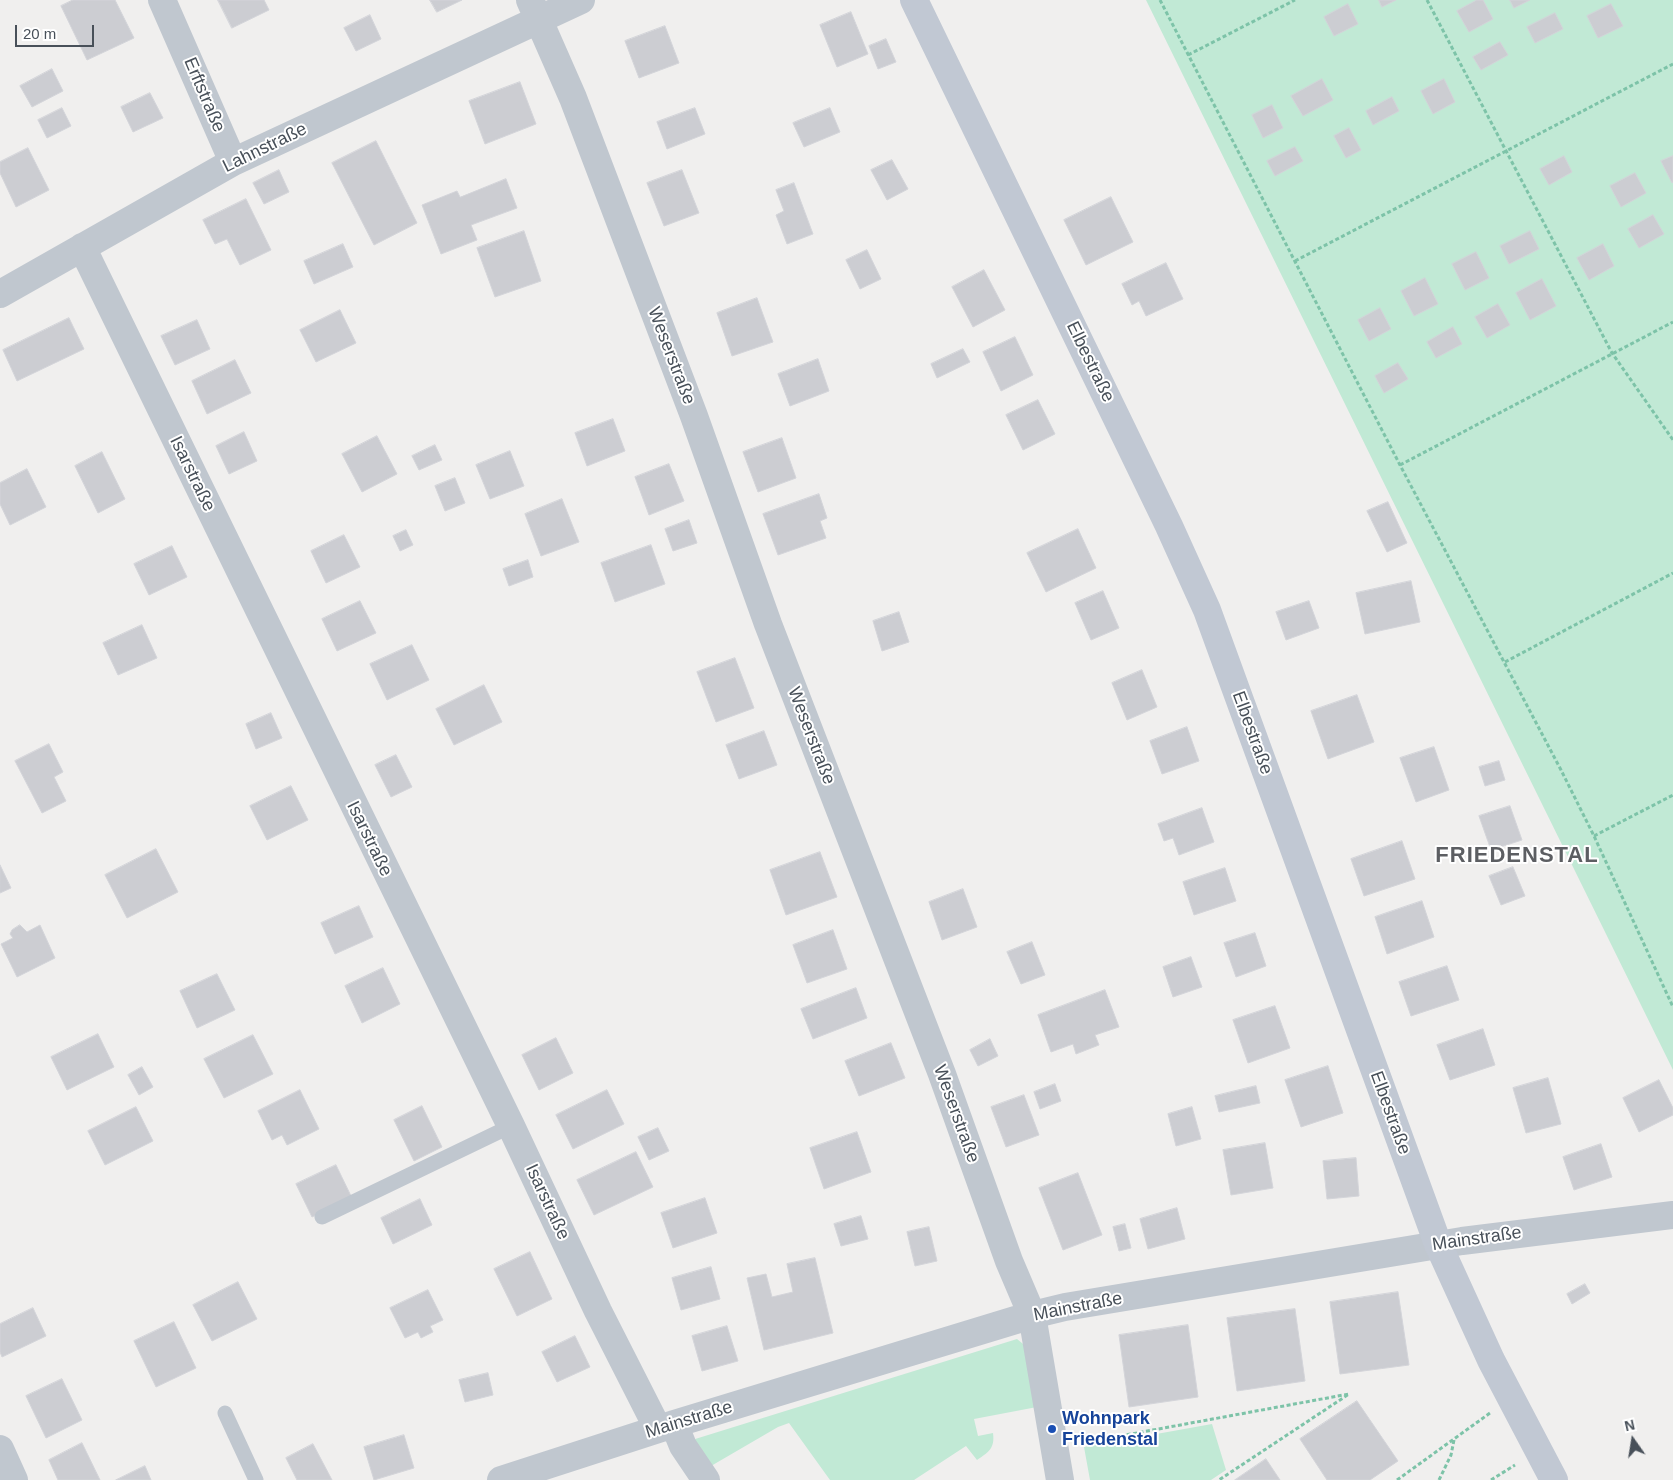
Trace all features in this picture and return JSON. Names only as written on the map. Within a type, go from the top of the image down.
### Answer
[{"type":"street","name":"Erftstraße","points":[[162,0],[233,162]]},
{"type":"street","name":"Lahnstraße","points":[[0,294],[233,162],[535,10],[580,0]]},
{"type":"street","name":"Elbestraße","points":[[914,0],[1170,526],[1207,610],[1438,1244],[1491,1360],[1554,1480]]},
{"type":"street","name":"Weserstraße","points":[[535,10],[573,98],[694,416],[772,633],[942,1074],[1009,1261],[1032,1315],[1060,1480]]},
{"type":"street","name":"Isarstraße","points":[[82,247],[356,812],[511,1126],[602,1319],[666,1426],[683,1446],[706,1480]]},
{"type":"street","name":"Mainstraße","points":[[501,1480],[666,1426],[1032,1315],[1438,1244],[1673,1215]]},
{"type":"street","points":[[0,1450],[14,1480]]},
{"type":"lane","points":[[322,1217],[511,1126]]},
{"type":"lane","points":[[225,1413],[256,1480]]},
{"type":"path","points":[[1160,0],[1594,836],[1673,1008]]},
{"type":"path","points":[[1188,55],[1295,0]]},
{"type":"path","points":[[1427,0],[1612,354],[1673,440]]},
{"type":"path","points":[[1295,262],[1673,64]]},
{"type":"path","points":[[1400,465],[1673,322]]},
{"type":"path","points":[[1504,662],[1673,573]]},
{"type":"path","points":[[1594,836],[1673,796]]},
{"type":"path","points":[[1055,1448],[1349,1394],[1219,1480]]},
{"type":"path","points":[[1397,1480],[1492,1412]]},
{"type":"path","points":[[1438,1480],[1451,1455],[1454,1439]]},
{"type":"path","points":[[1491,1480],[1518,1463]]},
{"type":"green space","points":[[1146,0],[1673,0],[1673,1070]]},
{"type":"green space","points":[[1017,1339],[1028,1348],[1037,1407],[974,1419],[978,1436],[993,1433],[992,1446],[988,1452],[977,1460],[966,1446],[914,1480],[830,1480],[789,1423],[778,1427],[711,1466],[692,1440]]},
{"type":"green space","points":[[1212,1424],[1226,1470],[1211,1480],[1090,1480],[1084,1447]]},
{"type":"building","points":[[73,0],[115,0],[134,38],[87,60],[61,6]]},
{"type":"building","points":[[218,0],[264,0],[269,10],[232,28]]},
{"type":"building","points":[[430,0],[462,0],[437,12]]},
{"type":"building","points":[[1379,0],[1396,0],[1382,7]]},
{"type":"building","points":[[1477,0],[1483,0],[1493,19],[1469,32],[1457,11]]},
{"type":"building","points":[[1510,0],[1530,0],[1514,8]]},
{"type":"building","points":[[1348,4],[1358,24],[1334,36],[1324,17]]},
{"type":"building","points":[[1611,4],[1623,26],[1598,38],[1587,16]]},
{"type":"building","points":[[851,12],[868,54],[837,67],[820,25]]},
{"type":"building","points":[[1555,13],[1563,29],[1535,43],[1527,27]]},
{"type":"building","points":[[370,15],[381,39],[356,51],[344,28]]},
{"type":"building","points":[[665,26],[679,63],[639,78],[625,41]]},
{"type":"building","points":[[886,39],[896,62],[878,69],[869,46]]},
{"type":"building","points":[[1500,42],[1508,55],[1481,70],[1473,57]]},
{"type":"building","points":[[52,69],[63,91],[32,107],[20,86]]},
{"type":"building","points":[[1322,79],[1333,100],[1303,116],[1291,96]]},
{"type":"building","points":[[1444,79],[1455,102],[1433,114],[1421,91]]},
{"type":"building","points":[[520,82],[536,124],[485,144],[469,101]]},
{"type":"building","points":[[150,93],[163,118],[133,132],[121,107]]},
{"type":"building","points":[[1392,97],[1399,111],[1373,125],[1366,111]]},
{"type":"building","points":[[1272,105],[1283,128],[1263,138],[1252,115]]},
{"type":"building","points":[[62,108],[71,126],[47,138],[38,120]]},
{"type":"building","points":[[695,108],[705,134],[667,149],[657,122]]},
{"type":"building","points":[[830,108],[840,132],[804,147],[793,123]]},
{"type":"building","points":[[1349,128],[1361,150],[1346,158],[1334,136]]},
{"type":"building","points":[[376,141],[417,223],[374,245],[332,163]]},
{"type":"building","points":[[1295,147],[1303,161],[1275,176],[1267,161]]},
{"type":"building","points":[[28,148],[49,190],[16,207],[0,173],[0,162]]},
{"type":"building","points":[[1564,156],[1572,172],[1549,185],[1540,169]]},
{"type":"building","points":[[1673,156],[1673,182],[1672,183],[1661,161]]},
{"type":"building","points":[[892,160],[908,189],[887,200],[871,170]]},
{"type":"building","points":[[279,170],[289,192],[264,204],[253,183]]},
{"type":"building","points":[[682,170],[699,213],[664,226],[647,183]]},
{"type":"building","points":[[1635,173],[1646,193],[1621,207],[1610,186]]},
{"type":"building","points":[[506,179],[517,208],[471,225],[477,240],[441,254],[422,205],[457,191],[460,197]]},
{"type":"building","points":[[794,183],[813,234],[787,244],[776,215],[784,211],[776,190]]},
{"type":"building","points":[[1111,197],[1133,242],[1086,265],[1064,220]]},
{"type":"building","points":[[246,199],[271,250],[240,265],[227,239],[215,244],[203,220]]},
{"type":"building","points":[[1653,215],[1664,234],[1639,248],[1628,229]]},
{"type":"building","points":[[524,231],[541,281],[495,297],[477,248]]},
{"type":"building","points":[[1530,231],[1539,249],[1509,264],[1500,246]]},
{"type":"building","points":[[343,244],[353,267],[314,284],[304,261]]},
{"type":"building","points":[[1603,244],[1614,266],[1589,280],[1577,258]]},
{"type":"building","points":[[867,250],[881,279],[860,289],[846,260]]},
{"type":"building","points":[[1476,252],[1489,278],[1465,290],[1452,264]]},
{"type":"building","points":[[1166,263],[1183,299],[1146,316],[1139,301],[1132,305],[1122,284]]},
{"type":"building","points":[[984,270],[1005,310],[973,327],[952,287]]},
{"type":"building","points":[[1425,278],[1438,304],[1414,316],[1401,291]]},
{"type":"building","points":[[1542,279],[1556,306],[1530,320],[1516,293]]},
{"type":"building","points":[[757,298],[773,342],[732,356],[717,313]]},
{"type":"building","points":[[1498,304],[1510,325],[1487,338],[1475,317]]},
{"type":"building","points":[[1380,308],[1391,329],[1369,341],[1358,320]]},
{"type":"building","points":[[340,310],[356,343],[316,362],[300,330]]},
{"type":"building","points":[[69,318],[84,349],[17,381],[3,350]]},
{"type":"building","points":[[197,320],[210,349],[175,365],[161,336]]},
{"type":"building","points":[[1453,327],[1462,344],[1436,358],[1427,342]]},
{"type":"building","points":[[1015,337],[1033,375],[1001,391],[983,352]]},
{"type":"building","points":[[963,349],[970,362],[937,378],[931,364]]},
{"type":"building","points":[[818,359],[829,391],[790,406],[778,374]]},
{"type":"building","points":[[235,360],[251,393],[207,414],[192,381]]},
{"type":"building","points":[[1398,363],[1408,379],[1384,393],[1375,376]]},
{"type":"building","points":[[1038,400],[1055,434],[1023,450],[1006,415]]},
{"type":"building","points":[[613,419],[625,451],[587,466],[575,433]]},
{"type":"building","points":[[244,432],[257,461],[229,474],[216,446]]},
{"type":"building","points":[[377,436],[397,474],[362,492],[342,454]]},
{"type":"building","points":[[782,438],[796,478],[758,492],[743,452]]},
{"type":"building","points":[[435,445],[442,460],[419,470],[412,456]]},
{"type":"building","points":[[510,451],[524,486],[490,499],[476,465]]},
{"type":"building","points":[[102,452],[125,499],[98,513],[75,466]]},
{"type":"building","points":[[669,464],[684,501],[649,515],[635,477]]},
{"type":"building","points":[[27,469],[46,507],[10,525],[0,504],[0,483]]},
{"type":"building","points":[[455,478],[465,503],[445,511],[435,486]]},
{"type":"building","points":[[819,494],[827,518],[820,521],[826,538],[778,555],[763,514]]},
{"type":"building","points":[[562,499],[579,542],[541,556],[525,514]]},
{"type":"building","points":[[1388,502],[1407,543],[1387,552],[1367,511]]},
{"type":"building","points":[[689,520],[697,543],[673,551],[665,529]]},
{"type":"building","points":[[1078,529],[1096,568],[1046,592],[1027,553]]},
{"type":"building","points":[[406,530],[413,545],[400,551],[393,536]]},
{"type":"building","points":[[344,535],[360,567],[326,583],[311,551]]},
{"type":"building","points":[[651,545],[665,584],[615,602],[601,563]]},
{"type":"building","points":[[172,546],[187,577],[149,595],[134,564]]},
{"type":"building","points":[[528,560],[533,577],[509,586],[503,569]]},
{"type":"building","points":[[1411,581],[1420,622],[1365,634],[1356,593]]},
{"type":"building","points":[[1103,591],[1119,628],[1091,640],[1075,603]]},
{"type":"building","points":[[360,601],[376,633],[337,651],[322,619]]},
{"type":"building","points":[[1309,601],[1319,628],[1286,640],[1276,612]]},
{"type":"building","points":[[899,612],[909,642],[882,651],[873,621]]},
{"type":"building","points":[[142,625],[157,658],[118,675],[103,643]]},
{"type":"building","points":[[412,645],[429,680],[387,700],[370,664]]},
{"type":"building","points":[[735,658],[754,708],[716,722],[697,672]]},
{"type":"building","points":[[1142,670],[1157,707],[1127,720],[1112,683]]},
{"type":"building","points":[[484,685],[502,722],[454,745],[436,709]]},
{"type":"building","points":[[1357,695],[1374,742],[1328,759],[1311,711]]},
{"type":"building","points":[[271,713],[282,738],[256,749],[246,724]]},
{"type":"building","points":[[1187,727],[1199,761],[1162,774],[1150,741]]},
{"type":"building","points":[[764,731],[777,765],[739,779],[726,745]]},
{"type":"building","points":[[49,744],[63,772],[54,777],[66,801],[42,813],[15,761]]},
{"type":"building","points":[[1434,747],[1449,790],[1416,802],[1400,758]]},
{"type":"building","points":[[396,755],[412,787],[391,797],[375,765]]},
{"type":"building","points":[[1499,761],[1505,780],[1485,786],[1479,767]]},
{"type":"building","points":[[291,786],[308,820],[267,840],[250,806]]},
{"type":"building","points":[[1510,806],[1522,840],[1491,850],[1479,816]]},
{"type":"building","points":[[1202,808],[1214,842],[1179,855],[1173,838],[1164,841],[1158,824]]},
{"type":"building","points":[[1402,841],[1415,879],[1364,896],[1351,859]]},
{"type":"building","points":[[156,849],[178,892],[127,918],[105,875]]},
{"type":"building","points":[[820,852],[837,897],[786,915],[770,870]]},
{"type":"building","points":[[0,865],[11,888],[0,893]]},
{"type":"building","points":[[1513,867],[1525,896],[1501,905],[1489,876]]},
{"type":"building","points":[[1225,868],[1236,901],[1194,915],[1183,882]]},
{"type":"building","points":[[963,889],[977,927],[942,940],[929,902]]},
{"type":"building","points":[[1422,901],[1434,937],[1387,954],[1375,917]]},
{"type":"building","points":[[359,906],[373,937],[335,954],[321,923]]},
{"type":"building","points":[[20,925],[27,932],[40,925],[55,958],[17,977],[1,944],[13,938],[10,934],[12,930]]},
{"type":"building","points":[[833,930],[847,969],[807,983],[793,945]]},
{"type":"building","points":[[1255,933],[1266,966],[1236,977],[1224,943]]},
{"type":"building","points":[[1032,942],[1045,975],[1021,984],[1007,952]]},
{"type":"building","points":[[1191,957],[1202,987],[1173,997],[1163,967]]},
{"type":"building","points":[[1447,966],[1459,1000],[1411,1016],[1399,982]]},
{"type":"building","points":[[383,968],[400,1004],[362,1023],[345,986]]},
{"type":"building","points":[[217,974],[235,1010],[197,1028],[180,991]]},
{"type":"building","points":[[856,988],[867,1018],[813,1039],[801,1009]]},
{"type":"building","points":[[1105,990],[1119,1027],[1095,1035],[1099,1045],[1076,1054],[1073,1044],[1051,1052],[1038,1015]]},
{"type":"building","points":[[1275,1006],[1290,1048],[1248,1063],[1233,1020]]},
{"type":"building","points":[[1483,1029],[1495,1065],[1450,1080],[1437,1045]]},
{"type":"building","points":[[98,1034],[114,1067],[67,1090],[51,1057]]},
{"type":"building","points":[[253,1035],[273,1074],[224,1098],[204,1059]]},
{"type":"building","points":[[556,1038],[573,1073],[539,1090],[522,1055]]},
{"type":"building","points":[[990,1039],[998,1056],[978,1066],[970,1050]]},
{"type":"building","points":[[891,1043],[905,1078],[859,1096],[845,1061]]},
{"type":"building","points":[[1328,1066],[1343,1113],[1301,1127],[1285,1080]]},
{"type":"building","points":[[142,1067],[153,1087],[139,1095],[128,1075]]},
{"type":"building","points":[[1548,1078],[1561,1124],[1526,1133],[1513,1088]]},
{"type":"building","points":[[1659,1080],[1673,1108],[1673,1115],[1639,1132],[1623,1098]]},
{"type":"building","points":[[1055,1084],[1061,1101],[1040,1109],[1034,1092]]},
{"type":"building","points":[[1256,1086],[1260,1103],[1219,1112],[1215,1096]]},
{"type":"building","points":[[300,1090],[319,1129],[287,1145],[282,1135],[272,1140],[258,1111]]},
{"type":"building","points":[[607,1090],[624,1124],[573,1149],[556,1115]]},
{"type":"building","points":[[1024,1095],[1039,1135],[1006,1147],[991,1107]]},
{"type":"building","points":[[422,1106],[442,1147],[414,1161],[394,1120]]},
{"type":"building","points":[[136,1107],[153,1141],[105,1165],[88,1131]]},
{"type":"building","points":[[1192,1107],[1201,1139],[1176,1146],[1168,1114]]},
{"type":"building","points":[[658,1128],[669,1151],[649,1160],[638,1137]]},
{"type":"building","points":[[857,1132],[871,1172],[824,1189],[810,1148]]},
{"type":"building","points":[[1265,1143],[1273,1188],[1231,1195],[1223,1150]]},
{"type":"building","points":[[1601,1144],[1612,1177],[1574,1190],[1563,1157]]},
{"type":"building","points":[[636,1152],[653,1187],[594,1215],[577,1180]]},
{"type":"building","points":[[1356,1158],[1359,1196],[1327,1199],[1323,1161]]},
{"type":"building","points":[[336,1165],[352,1198],[312,1217],[296,1184]]},
{"type":"building","points":[[1078,1173],[1102,1235],[1063,1250],[1039,1188]]},
{"type":"building","points":[[705,1198],[717,1233],[673,1248],[661,1213]]},
{"type":"building","points":[[420,1199],[432,1225],[393,1244],[381,1218]]},
{"type":"building","points":[[1177,1208],[1185,1239],[1148,1249],[1140,1219]]},
{"type":"building","points":[[861,1216],[868,1239],[841,1246],[834,1224]]},
{"type":"building","points":[[1125,1224],[1131,1248],[1119,1251],[1113,1227]]},
{"type":"building","points":[[929,1227],[937,1261],[915,1266],[907,1232]]},
{"type":"building","points":[[530,1252],[552,1299],[517,1316],[494,1269]]},
{"type":"building","points":[[815,1258],[833,1333],[764,1350],[747,1278],[766,1274],[772,1297],[793,1292],[787,1264]]},
{"type":"building","points":[[711,1267],[720,1299],[681,1310],[672,1278]]},
{"type":"building","points":[[238,1282],[257,1319],[212,1341],[193,1305]]},
{"type":"building","points":[[1585,1284],[1590,1293],[1572,1304],[1567,1294]]},
{"type":"building","points":[[428,1290],[443,1320],[430,1326],[433,1332],[421,1338],[418,1332],[405,1338],[390,1308]]},
{"type":"building","points":[[1398,1292],[1409,1365],[1340,1374],[1330,1302]]},
{"type":"building","points":[[33,1308],[46,1336],[2,1357],[0,1352],[0,1324]]},
{"type":"building","points":[[1295,1309],[1305,1381],[1237,1391],[1227,1318]]},
{"type":"building","points":[[174,1322],[196,1368],[156,1387],[134,1341]]},
{"type":"building","points":[[1188,1325],[1198,1397],[1129,1407],[1119,1335]]},
{"type":"building","points":[[727,1326],[738,1361],[702,1371],[692,1336]]},
{"type":"building","points":[[575,1336],[590,1367],[557,1382],[542,1352]]},
{"type":"building","points":[[488,1373],[493,1395],[465,1402],[459,1380]]},
{"type":"building","points":[[62,1379],[82,1420],[46,1438],[26,1396]]},
{"type":"building","points":[[1357,1401],[1398,1461],[1370,1480],[1327,1480],[1300,1439]]},
{"type":"building","points":[[404,1435],[414,1468],[374,1480],[364,1447]]},
{"type":"building","points":[[82,1443],[100,1480],[58,1480],[49,1460]]},
{"type":"building","points":[[313,1444],[332,1480],[297,1480],[286,1458]]},
{"type":"building","points":[[1266,1459],[1280,1480],[1235,1480]]},
{"type":"building","points":[[145,1466],[151,1480],[116,1480]]},
{"type":"place","name":"Wohnpark Friedenstal","points":[[1052,1429]]},
{"type":"district","name":"FRIEDENSTAL","points":[[1517,856]]}]
